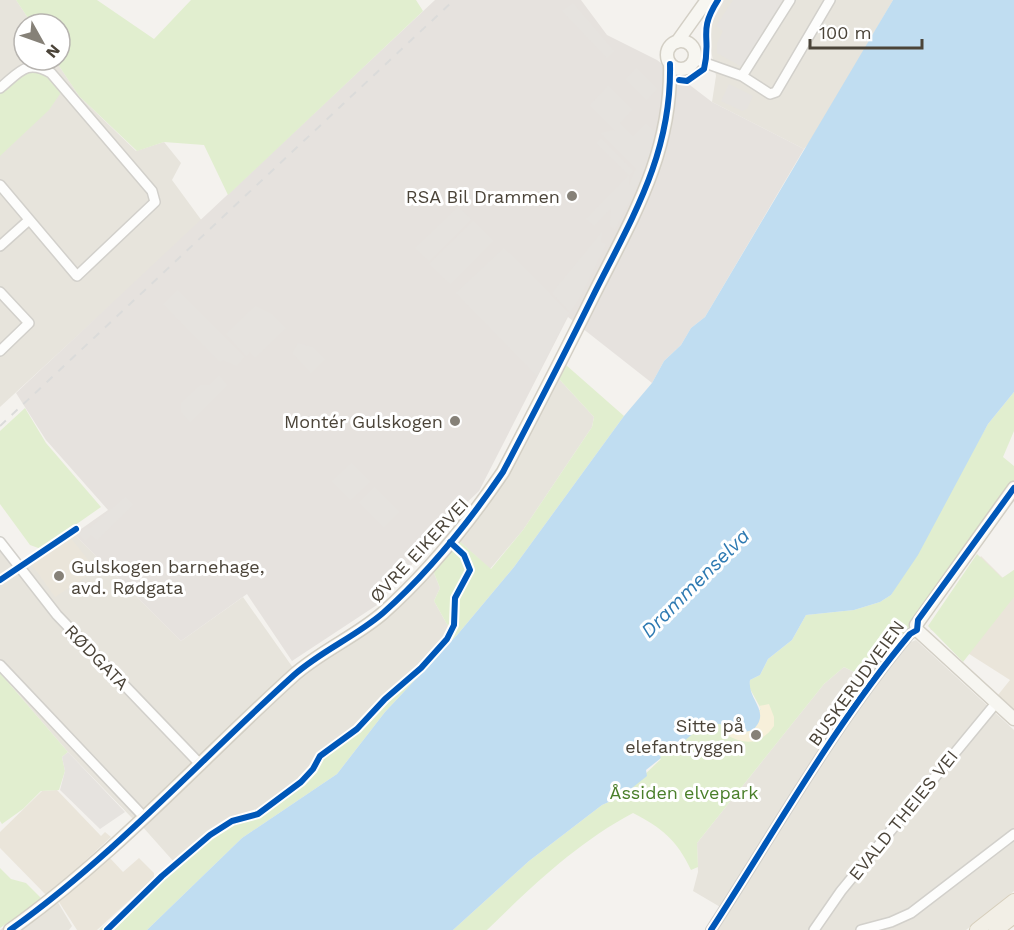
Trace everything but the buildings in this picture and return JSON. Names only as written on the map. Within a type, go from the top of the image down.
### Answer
[{"type":"main road","name":"ØVRE EIKERVEI","points":[[10,930],[53,899],[201,765],[294,675],[322,653],[382,614],[450,542],[481,504],[504,472],[641,202],[656,166],[670,100],[668,51],[697,17],[707,0]]},
{"type":"main road","name":"ØVRE EIKERVEI","points":[[670,100],[690,58],[697,17]]},
{"type":"main road","points":[[670,64],[677,69],[690,58],[677,42]]},
{"type":"main road","name":"BUSKERUDVEIEN","points":[[917,630],[918,620],[1014,489]]},
{"type":"main road","points":[[917,630],[1014,719]]},
{"type":"main road","points":[[977,930],[1014,901]]},
{"type":"main road","points":[[996,930],[1014,916]]},
{"type":"street","points":[[742,76],[790,0]]},
{"type":"street","points":[[690,58],[742,76],[770,94],[776,92],[830,0]]},
{"type":"street","points":[[0,87],[29,66],[38,66],[51,73],[155,196],[153,207],[77,276],[0,185]]},
{"type":"street","points":[[0,246],[29,220]]},
{"type":"street","points":[[0,292],[29,323],[0,351]]},
{"type":"street","name":"RØDGATA","points":[[0,542],[57,615],[201,765]]},
{"type":"street","name":"BUSKERUDVEIEN","points":[[711,930],[809,773],[880,673],[910,634],[917,630]]},
{"type":"street","points":[[0,665],[144,816]]},
{"type":"street","name":"EVALD THEIES VEI","points":[[814,930],[848,882],[996,703]]},
{"type":"street","points":[[861,930],[891,922],[911,913],[1014,834]]},
{"type":"shaded area","points":[[0,0],[16,0],[24,12],[12,12],[12,72],[63,72],[79,96],[136,151],[164,142],[181,163],[172,180],[202,221],[0,407]]},
{"type":"shaded area","points":[[435,0],[581,0],[607,35],[657,60],[712,102],[804,149],[705,317],[691,328],[681,345],[664,361],[652,383],[568,317],[479,491],[456,513],[377,605],[292,661],[247,594],[181,641],[74,534],[108,510],[46,440],[16,393]]},
{"type":"shaded area","points":[[724,0],[893,0],[813,138],[804,149],[712,102],[716,76],[707,30]]},
{"type":"shaded area","points":[[733,0],[785,0],[742,67],[717,53],[717,43],[723,31],[716,26]]},
{"type":"shaded area","points":[[573,3],[614,51],[607,58],[562,11]]},
{"type":"shaded area","points":[[636,68],[657,89],[647,100],[626,79]]},
{"type":"shaded area","points":[[729,84],[753,96],[747,109],[742,111],[721,101]]},
{"type":"shaded area","points":[[608,86],[632,110],[620,123],[633,136],[646,123],[655,132],[647,167],[615,229],[610,226],[611,208],[594,226],[586,219],[629,175],[629,185],[636,168],[601,133],[613,130],[617,132],[590,105]]},
{"type":"shaded area","points":[[601,138],[633,171],[629,175],[596,143]]},
{"type":"shaded area","points":[[458,207],[471,219],[429,261],[415,248]]},
{"type":"shaded area","points":[[473,221],[493,241],[450,284],[429,264]]},
{"type":"shaded area","points":[[602,232],[601,242],[606,244],[580,297],[570,312],[552,293]]},
{"type":"shaded area","points":[[504,248],[569,313],[537,376],[456,293]]},
{"type":"shaded area","points":[[177,290],[244,357],[237,366],[223,360],[220,362],[163,304]]},
{"type":"shaded area","points":[[255,306],[273,315],[286,328],[255,358],[250,352],[246,356],[226,334]]},
{"type":"shaded area","points":[[298,343],[313,347],[325,359],[311,373],[292,353]]},
{"type":"shaded area","points":[[219,375],[227,385],[190,422],[181,412],[181,403],[200,385],[209,385]]},
{"type":"shaded area","points":[[559,379],[594,417],[592,427],[523,530],[490,569],[458,540],[509,471]]},
{"type":"shaded area","points":[[351,463],[370,482],[351,500],[332,481]]},
{"type":"shaded area","points":[[374,487],[399,512],[384,527],[359,502]]},
{"type":"shaded area","points":[[125,497],[133,505],[97,540],[91,535],[85,541],[79,534],[86,527],[89,529]]},
{"type":"shaded area","points":[[74,534],[181,641],[243,597],[296,672],[385,616],[432,568],[440,588],[434,601],[448,626],[447,639],[421,668],[385,699],[357,729],[320,756],[313,769],[301,782],[258,814],[221,827],[174,862],[141,825],[56,899],[72,926],[69,930],[0,930],[42,899],[133,819],[68,752],[0,673],[0,542],[17,565]]},
{"type":"shaded area","points":[[70,537],[96,570],[55,597],[30,562]]},
{"type":"shaded area","points":[[981,556],[1003,578],[1014,570],[1014,709],[998,695],[1010,680],[930,629]]},
{"type":"shaded area","points":[[916,640],[1014,730],[1014,891],[966,930],[715,930],[727,911],[693,891],[698,872],[697,843],[824,684],[844,667],[860,675],[892,650]]},
{"type":"shaded area","points":[[68,752],[125,812],[100,829],[60,790],[65,771],[62,757]]},
{"type":"shaded area","points":[[57,790],[101,836],[105,832],[111,837],[47,896],[0,848],[0,832],[42,791]]},
{"type":"shaded area","points":[[109,857],[123,872],[139,858],[154,873],[154,878],[97,930],[77,930],[59,902]]},
{"type":"green space","points":[[16,0],[97,0],[154,39],[191,0],[416,0],[423,11],[228,195],[204,145],[164,142],[137,151],[79,96],[63,72],[72,72],[72,12],[24,12]]},
{"type":"green space","points":[[24,72],[45,72],[62,91],[49,110],[0,156],[0,92]]},
{"type":"green space","points":[[566,365],[624,416],[514,567],[458,634],[385,712],[337,774],[242,838],[147,930],[99,930],[221,827],[258,814],[301,782],[313,769],[320,756],[357,729],[385,699],[421,668],[447,639],[448,626],[434,601],[440,588],[432,568],[458,540],[491,569],[523,530],[592,427],[594,417],[559,379]]},
{"type":"green space","name":"Åssiden elvepark","points":[[1014,392],[1014,431],[1003,457],[1014,466],[1014,482],[997,509],[892,650],[860,675],[844,667],[824,684],[697,843],[698,867],[691,870],[668,836],[633,813],[574,851],[487,930],[453,930],[529,861],[602,805],[622,796],[661,759],[659,756],[671,745],[674,748],[704,724],[720,724],[728,730],[761,709],[749,687],[750,680],[760,675],[768,659],[792,640],[806,615],[854,610],[880,602],[891,595],[988,424]]},
{"type":"green space","points":[[25,408],[46,443],[101,507],[41,549],[30,545],[0,504],[0,431]]},
{"type":"green space","points":[[977,554],[1002,578],[1014,570],[1014,597],[963,662],[928,626]]},
{"type":"green space","points":[[0,673],[68,752],[62,757],[65,771],[59,790],[41,791],[23,809],[2,824],[0,821]]},
{"type":"green space","points":[[0,868],[11,879],[26,883],[42,899],[0,928]]},
{"type":"sand","points":[[769,704],[774,717],[774,726],[764,737],[747,742],[727,735],[728,730],[737,734],[761,709],[759,706]]},
{"type":"water","name":"Drammenselva","points":[[893,0],[1014,0],[1014,392],[988,424],[918,555],[891,595],[880,602],[854,610],[806,615],[792,640],[768,659],[760,675],[750,680],[752,694],[760,711],[758,723],[753,730],[737,734],[720,724],[704,724],[675,749],[671,745],[660,756],[661,758],[646,770],[647,776],[622,796],[602,805],[529,861],[453,930],[147,930],[242,838],[337,774],[385,712],[458,634],[514,567],[624,416],[652,383],[664,361],[681,345],[691,328],[705,317]]},
{"type":"railway","points":[[0,426],[454,0]]},
{"type":"cycle path","points":[[679,80],[687,81],[704,69],[707,49],[706,28],[718,0]]},
{"type":"cycle path","points":[[10,930],[85,871],[121,839],[294,675],[383,613],[448,546],[503,472],[635,212],[657,156],[664,127],[669,97],[670,64]]},
{"type":"cycle path","points":[[711,930],[831,741],[882,669],[910,634],[917,630],[918,620],[1014,488]]},
{"type":"cycle path","points":[[0,580],[76,529]]},
{"type":"cycle path","points":[[107,930],[162,876],[210,835],[232,821],[258,814],[301,782],[313,769],[320,756],[357,729],[385,699],[421,668],[447,639],[454,625],[455,598],[470,570],[464,555],[450,542]]},
{"type":"place","name":"RSA Bil Drammen","points":[[572,196]]},
{"type":"place","name":"Montér Gulskogen","points":[[455,421]]},
{"type":"place","name":"Gulskogen barnehage, avd. Rødgata","points":[[59,576]]},
{"type":"place","name":"Sitte på elefantryggen","points":[[756,735]]}]
